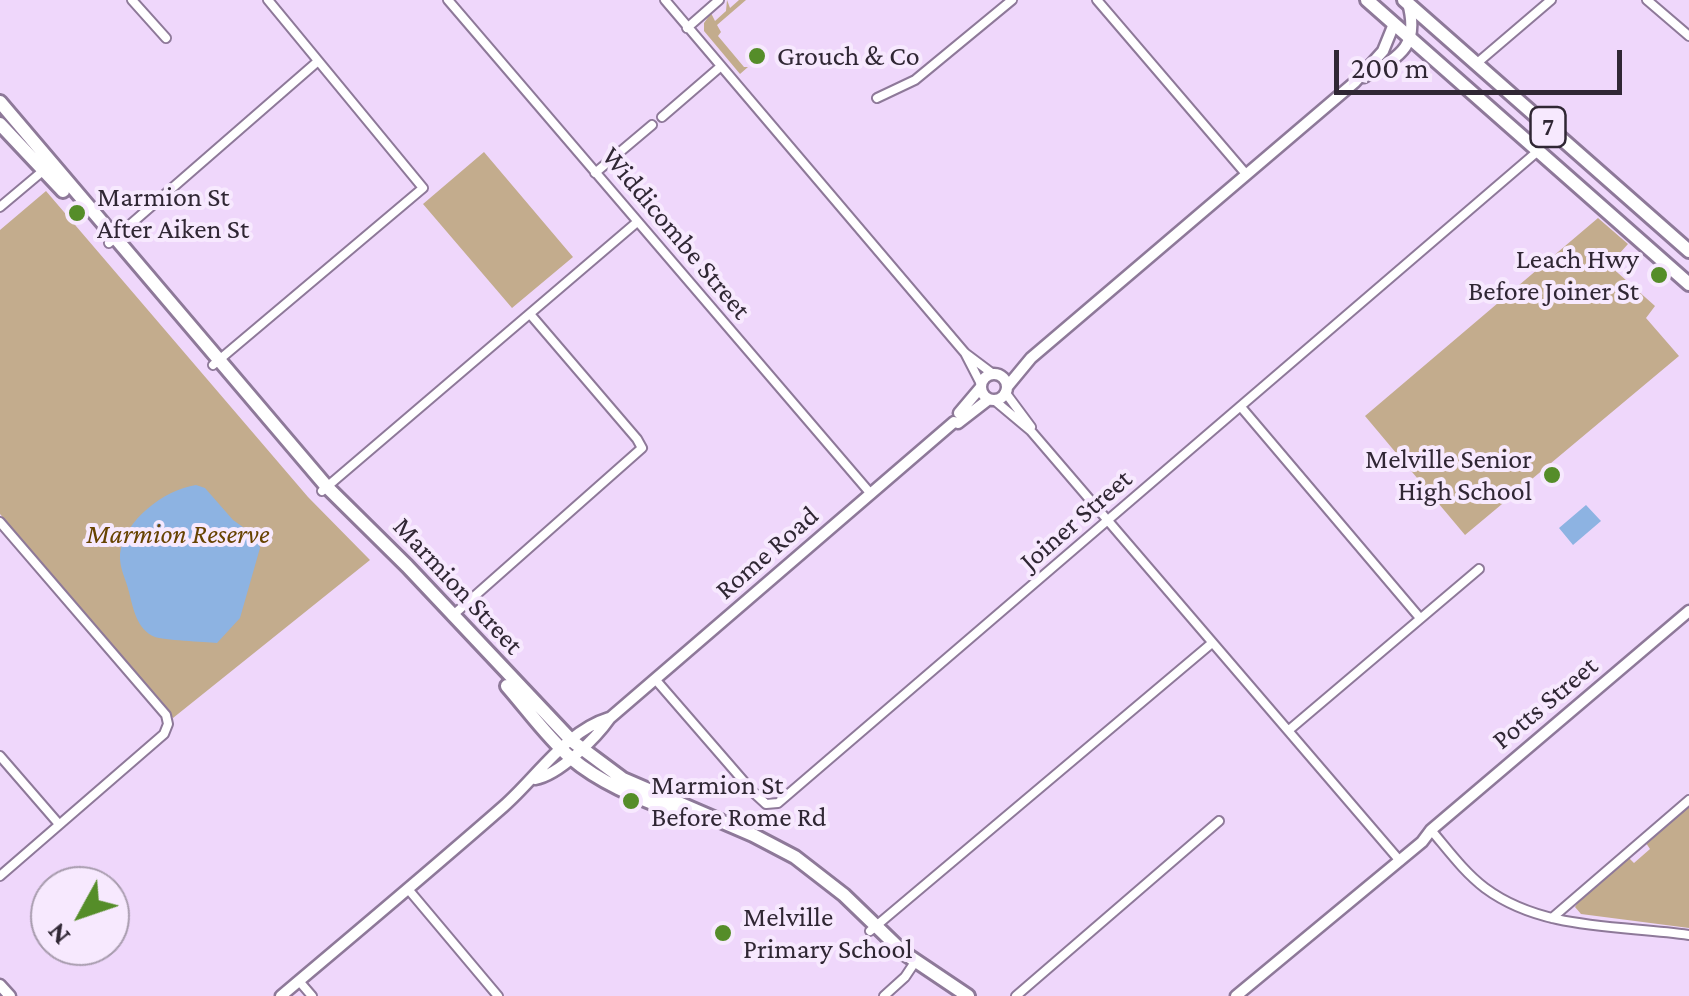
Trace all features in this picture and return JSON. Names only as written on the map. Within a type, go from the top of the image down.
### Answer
[{"type":"main road","name":"7","points":[[1367,0],[1689,284]]},
{"type":"main road","name":"7","points":[[1406,2],[1689,251]]},
{"type":"main road","name":"Marmion Street","points":[[0,102],[47,166],[324,489],[451,617],[571,749],[624,780],[795,857],[830,882],[913,965],[955,996]]},
{"type":"main road","name":"Marmion Street","points":[[0,124],[47,166]]},
{"type":"main road","name":"Marmion Street","points":[[913,965],[968,996]]},
{"type":"street","points":[[132,0],[166,38]]},
{"type":"street","points":[[216,363],[424,188],[268,0]]},
{"type":"street","name":"Widdicombe Street","points":[[448,0],[871,494]]},
{"type":"street","points":[[665,0],[965,353],[992,400],[1032,430]]},
{"type":"street","points":[[688,28],[719,0]]},
{"type":"street","points":[[876,98],[914,80],[1012,0]]},
{"type":"street","points":[[1097,0],[1246,174]]},
{"type":"street","points":[[1476,64],[1551,0]]},
{"type":"street","points":[[1648,0],[1689,36]]},
{"type":"street","points":[[1355,82],[1381,67],[1411,39],[1414,26],[1406,2]]},
{"type":"street","points":[[1001,382],[1355,82],[1383,51],[1394,24]]},
{"type":"street","points":[[111,241],[317,62]]},
{"type":"street","points":[[662,117],[720,67]]},
{"type":"street","points":[[595,173],[652,125]]},
{"type":"street","name":"Joiner Street","points":[[654,680],[753,792],[766,804],[778,804],[1538,151]]},
{"type":"street","points":[[0,207],[47,166]]},
{"type":"street","points":[[324,489],[636,223]]},
{"type":"street","points":[[451,617],[642,448],[530,314]]},
{"type":"street","points":[[965,353],[970,353],[1001,382],[1032,430],[1398,858]]},
{"type":"street","name":"Rome Road","points":[[281,996],[535,779],[548,777],[571,749],[954,422],[992,400],[1001,382],[984,378],[954,422]]},
{"type":"street","points":[[1241,408],[1420,618]]},
{"type":"street","points":[[0,522],[166,715],[168,724],[164,734],[0,876]]},
{"type":"street","points":[[1290,730],[1479,569]]},
{"type":"street","name":"Potts Street","points":[[1236,996],[1689,611]]},
{"type":"street","points":[[872,928],[1212,642]]},
{"type":"street","points":[[0,756],[58,823]]},
{"type":"street","points":[[1551,918],[1689,800]]},
{"type":"street","points":[[1016,996],[1219,822]]},
{"type":"street","points":[[1431,830],[1482,886],[1526,911],[1551,918],[1689,936]]},
{"type":"street","points":[[408,888],[498,996]]},
{"type":"street","points":[[884,996],[913,965]]},
{"type":"street","points":[[299,981],[312,996]]},
{"type":"street","points":[[0,985],[10,996]]},
{"type":"green space","points":[[727,0],[730,8],[739,0],[746,0],[717,25],[721,32],[718,36],[748,67],[740,74],[704,31],[711,13],[715,21],[726,11]]},
{"type":"green space","points":[[484,152],[573,257],[512,308],[423,204]]},
{"type":"green space","name":"Marmion Reserve","points":[[46,191],[308,497],[370,560],[173,718],[0,514],[0,230]]},
{"type":"green space","points":[[1598,218],[1628,244],[1609,265],[1655,306],[1646,318],[1679,356],[1465,535],[1365,416]]},
{"type":"green space","points":[[1689,806],[1689,928],[1581,914],[1575,907],[1580,899],[1629,858],[1634,863],[1650,849],[1646,843]]},
{"type":"water","points":[[196,485],[205,488],[233,520],[257,537],[260,548],[240,618],[217,643],[149,634],[137,618],[121,564],[123,541],[137,519],[171,493]]},
{"type":"water","points":[[1586,505],[1601,521],[1573,545],[1559,528]]},
{"type":"place","name":"Grouch & Co","points":[[757,56]]},
{"type":"place","name":"Marmion St After Aiken St","points":[[77,213]]},
{"type":"place","name":"Leach Hwy Before Joiner St","points":[[1659,275]]},
{"type":"place","name":"Melville Senior High School","points":[[1552,475]]},
{"type":"place","name":"Marmion St Before Rome Rd","points":[[631,801]]},
{"type":"place","name":"Melville Primary School","points":[[723,933]]}]
